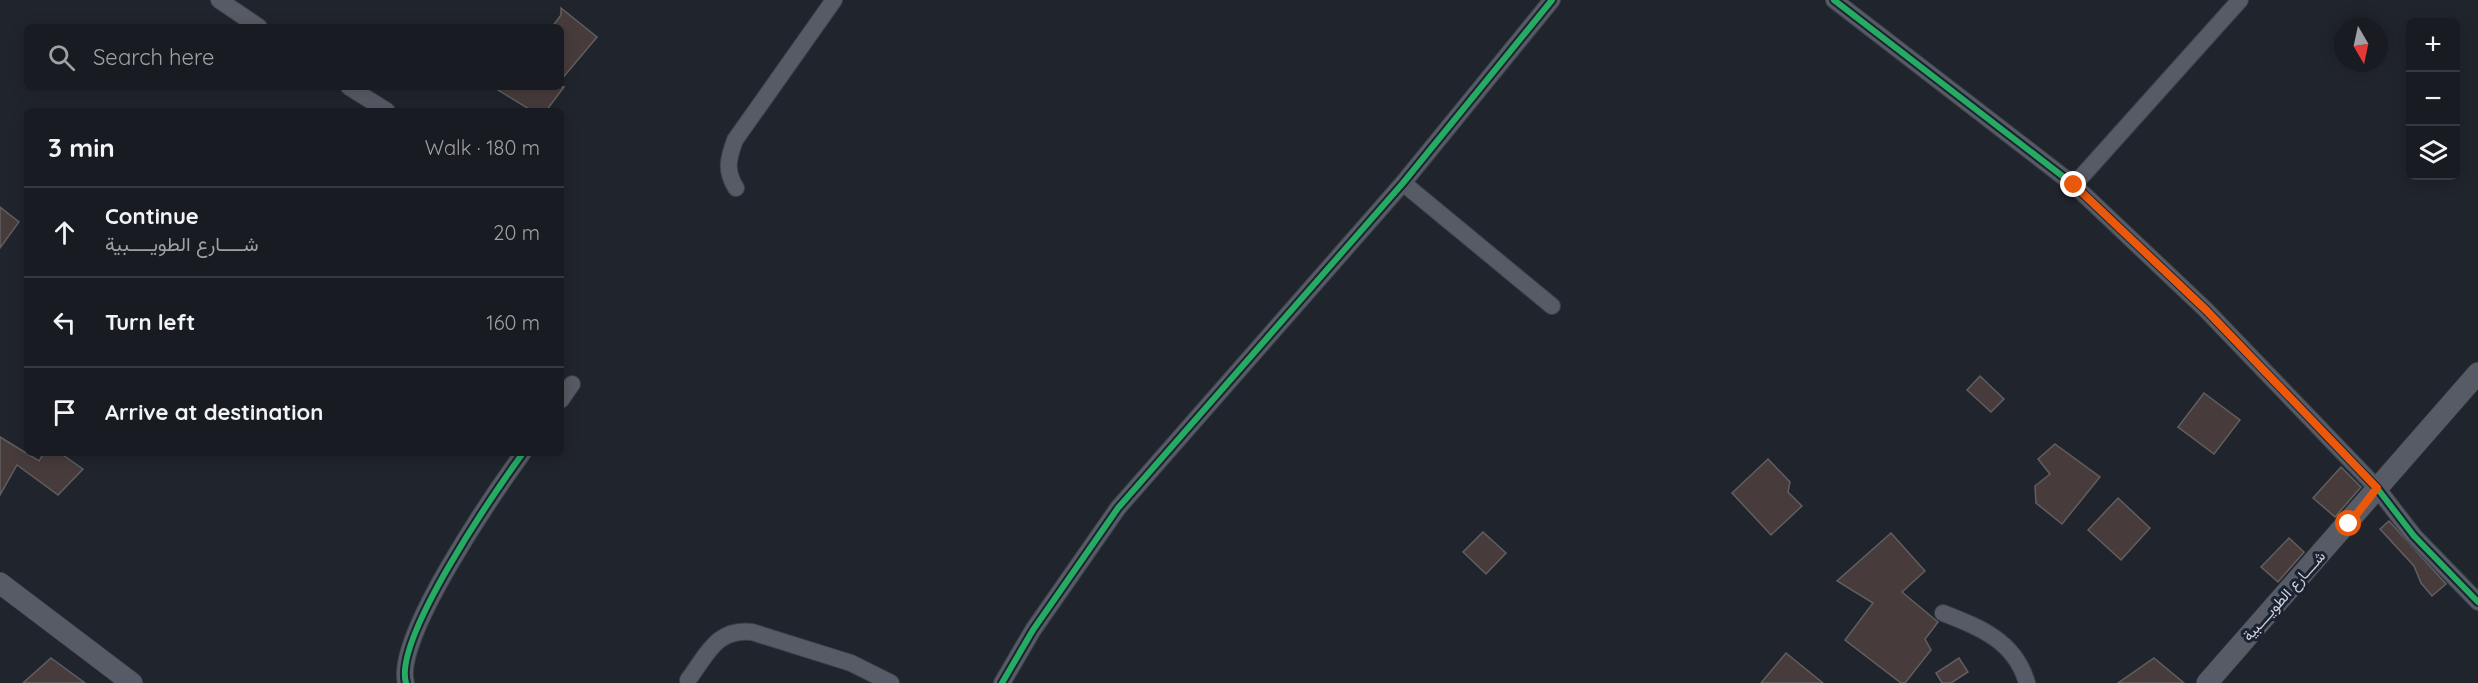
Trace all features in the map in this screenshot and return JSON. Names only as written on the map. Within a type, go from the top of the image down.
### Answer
[{"type":"street","points":[[219,0],[255,24]]},
{"type":"street","points":[[736,188],[729,177],[728,159],[735,140],[834,0]]},
{"type":"street","points":[[1002,683],[1033,630],[1118,508],[1403,183],[1551,0]]},
{"type":"street","points":[[1834,0],[2074,185],[2206,310],[2377,488],[2414,536],[2478,602]]},
{"type":"street","points":[[2074,185],[2240,0]]},
{"type":"street","points":[[354,90],[382,108]]},
{"type":"street","points":[[1403,183],[1552,306]]},
{"type":"street","name":"شــــارع الطويــــبية","points":[[2206,683],[2349,524],[2377,488],[2478,373]]},
{"type":"street","points":[[564,396],[572,384]]},
{"type":"street","points":[[406,683],[403,672],[406,654],[440,583],[486,505],[521,456]]},
{"type":"street","points":[[0,583],[132,683]]},
{"type":"street","points":[[1943,613],[1986,630],[2012,650],[2023,667],[2027,683]]},
{"type":"street","points":[[688,681],[716,642],[728,633],[741,631],[851,663],[891,683]]},
{"type":"building","points":[[561,8],[597,37],[564,76],[564,24],[554,24],[561,15]]},
{"type":"building","points":[[498,90],[562,90],[548,108],[527,108]]},
{"type":"building","points":[[0,207],[19,222],[0,248]]},
{"type":"building","points":[[1980,376],[2004,399],[1991,412],[1967,390]]},
{"type":"building","points":[[2204,393],[2240,420],[2214,454],[2178,427]]},
{"type":"building","points":[[0,437],[24,452],[24,456],[31,456],[39,461],[42,456],[64,456],[83,469],[58,495],[17,465],[0,495]]},
{"type":"building","points":[[2055,444],[2100,477],[2062,524],[2036,503],[2035,486],[2050,474],[2038,459]]},
{"type":"building","points":[[1768,459],[1790,482],[1788,492],[1802,506],[1771,535],[1732,493]]},
{"type":"building","points":[[2341,467],[2361,487],[2335,517],[2313,498]]},
{"type":"building","points":[[2118,498],[2150,528],[2121,560],[2088,530]]},
{"type":"building","points":[[2389,521],[2446,584],[2432,596],[2421,583],[2414,566],[2380,529]]},
{"type":"building","points":[[1483,532],[1506,553],[1486,574],[1463,552]]},
{"type":"building","points":[[1891,533],[1925,571],[1902,592],[1938,622],[1925,639],[1931,650],[1905,683],[1901,683],[1845,640],[1873,603],[1837,581]]},
{"type":"building","points":[[2289,538],[2304,552],[2278,582],[2261,567]]},
{"type":"building","points":[[1786,653],[1823,683],[1761,683]]},
{"type":"building","points":[[51,658],[85,683],[23,683]]},
{"type":"building","points":[[1959,658],[1968,672],[1951,683],[1942,683],[1936,673]]},
{"type":"building","points":[[2154,658],[2184,683],[2118,683]]},
{"type":"cycle path","points":[[1002,683],[1033,630],[1118,508],[1403,183],[1552,0]]},
{"type":"cycle path","points":[[1834,0],[2074,185],[2206,310],[2377,488],[2414,536],[2478,602]]},
{"type":"cycle path","points":[[406,683],[406,662],[415,634],[430,601],[470,532],[521,456]]},
{"type":"route","points":[[2074,185],[2206,310],[2377,488],[2349,524]]}]
